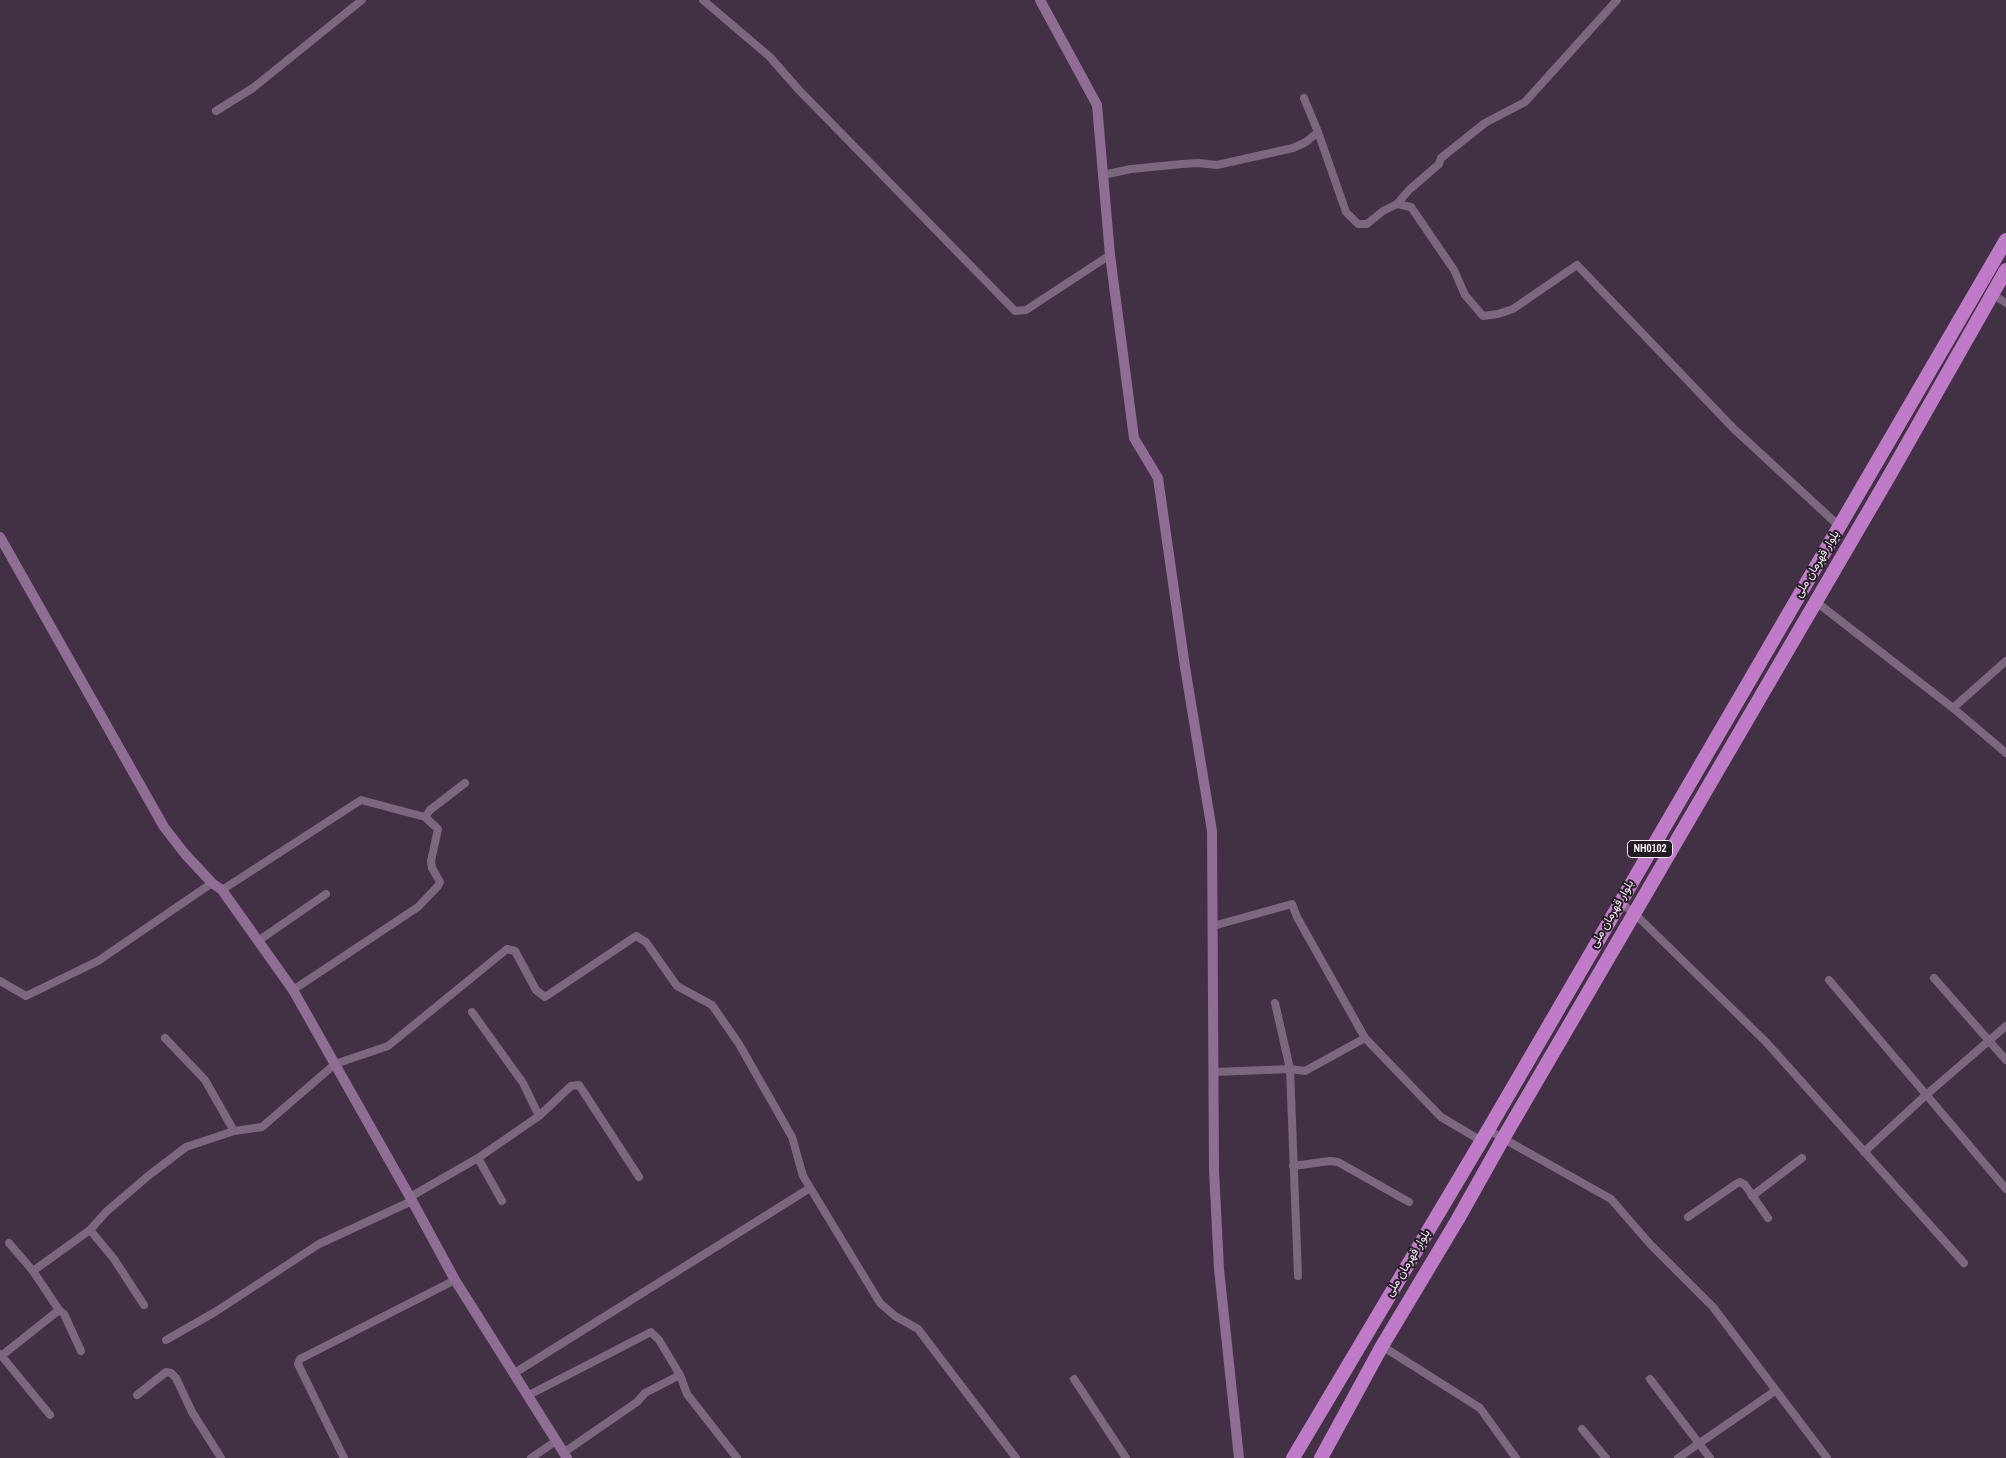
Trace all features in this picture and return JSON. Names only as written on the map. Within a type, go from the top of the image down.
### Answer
[{"type":"highway","name":"بلوار قهرمان ملی","points":[[1293,1458],[1484,1135],[2006,240]]},
{"type":"highway","name":"بلوار قهرمان ملی","points":[[1321,1458],[1382,1346],[1458,1219],[2006,270]]},
{"type":"street","points":[[216,111],[252,88],[362,0]]},
{"type":"street","points":[[703,0],[770,57],[812,103],[1015,311],[1026,310],[1110,255]]},
{"type":"street","points":[[1040,0],[1097,105],[1110,255],[1134,438],[1158,478],[1185,667],[1212,831],[1215,1072],[1214,1170],[1219,1259],[1239,1458]]},
{"type":"street","points":[[1304,98],[1346,212],[1358,224],[1366,224],[1383,211],[1397,204],[1409,190],[1439,164],[1441,158],[1485,123],[1525,102],[1617,0]]},
{"type":"street","points":[[1103,174],[1182,164],[1217,165],[1293,148],[1306,142],[1318,132]]},
{"type":"street","points":[[1397,204],[1411,207],[1454,270],[1465,295],[1484,316],[1513,309],[1576,264],[1733,428],[1839,526]]},
{"type":"street","points":[[1992,294],[2006,303]]},
{"type":"street","points":[[0,537],[164,827],[184,854],[212,883],[222,890],[293,990],[455,1280],[565,1456],[638,1402],[646,1393],[680,1374]]},
{"type":"street","points":[[1816,601],[1953,708],[2006,753]]},
{"type":"street","points":[[1953,708],[2006,661]]},
{"type":"street","points":[[424,817],[430,810],[465,783]]},
{"type":"street","points":[[222,890],[361,800],[424,817],[438,829],[432,861],[432,868],[440,882],[438,886],[418,907],[293,990]]},
{"type":"street","points":[[0,981],[26,996],[98,960],[212,883]]},
{"type":"street","points":[[258,941],[326,894]]},
{"type":"street","points":[[1619,902],[1634,913],[1766,1042],[1964,1263]]},
{"type":"street","points":[[1213,926],[1292,904],[1365,1038],[1440,1117],[1484,1135],[1504,1137],[1611,1199],[1650,1244],[1713,1307],[1827,1458]]},
{"type":"street","points":[[33,1271],[90,1230],[106,1212],[148,1176],[186,1148],[234,1131],[262,1127],[335,1064],[388,1046],[507,949],[515,951],[536,990],[545,997],[636,936],[646,942],[677,986],[712,1005],[739,1044],[792,1137],[803,1176],[880,1303],[895,1316],[918,1329],[1016,1458]]},
{"type":"street","points":[[1934,978],[2006,1060]]},
{"type":"street","points":[[1829,980],[2006,1190]]},
{"type":"street","points":[[1275,1003],[1290,1069],[1298,1276]]},
{"type":"street","points":[[472,1012],[523,1083],[539,1116]]},
{"type":"street","points":[[1864,1152],[2006,1026]]},
{"type":"street","points":[[165,1038],[205,1080],[234,1131]]},
{"type":"street","points":[[1215,1072],[1290,1069],[1305,1071],[1365,1038]]},
{"type":"street","points":[[166,1340],[215,1312],[319,1244],[411,1199],[478,1158],[539,1116],[572,1086],[579,1085],[639,1177]]},
{"type":"street","points":[[478,1158],[502,1201]]},
{"type":"street","points":[[1752,1196],[1802,1158]]},
{"type":"street","points":[[1293,1166],[1330,1161],[1338,1162],[1409,1202]]},
{"type":"street","points":[[1688,1217],[1740,1182],[1745,1185],[1768,1218]]},
{"type":"street","points":[[513,1374],[810,1188]]},
{"type":"street","points":[[90,1230],[114,1259],[144,1305]]},
{"type":"street","points":[[9,1243],[33,1271],[59,1310],[64,1314],[81,1351]]},
{"type":"street","points":[[344,1458],[298,1364],[300,1359],[455,1280]]},
{"type":"street","points":[[50,1415],[1,1355],[59,1310]]},
{"type":"street","points":[[527,1396],[651,1332],[659,1340],[680,1374],[687,1394],[737,1458]]},
{"type":"street","points":[[1382,1346],[1480,1408],[1516,1458]]},
{"type":"street","points":[[137,1395],[166,1372],[171,1373],[176,1378],[192,1412],[221,1458]]},
{"type":"street","points":[[1074,1378],[1126,1458]]},
{"type":"street","points":[[1650,1379],[1710,1458]]},
{"type":"street","points":[[1678,1458],[1775,1391]]},
{"type":"street","points":[[1582,1429],[1606,1458]]},
{"type":"street","points":[[531,1458],[556,1441]]}]
